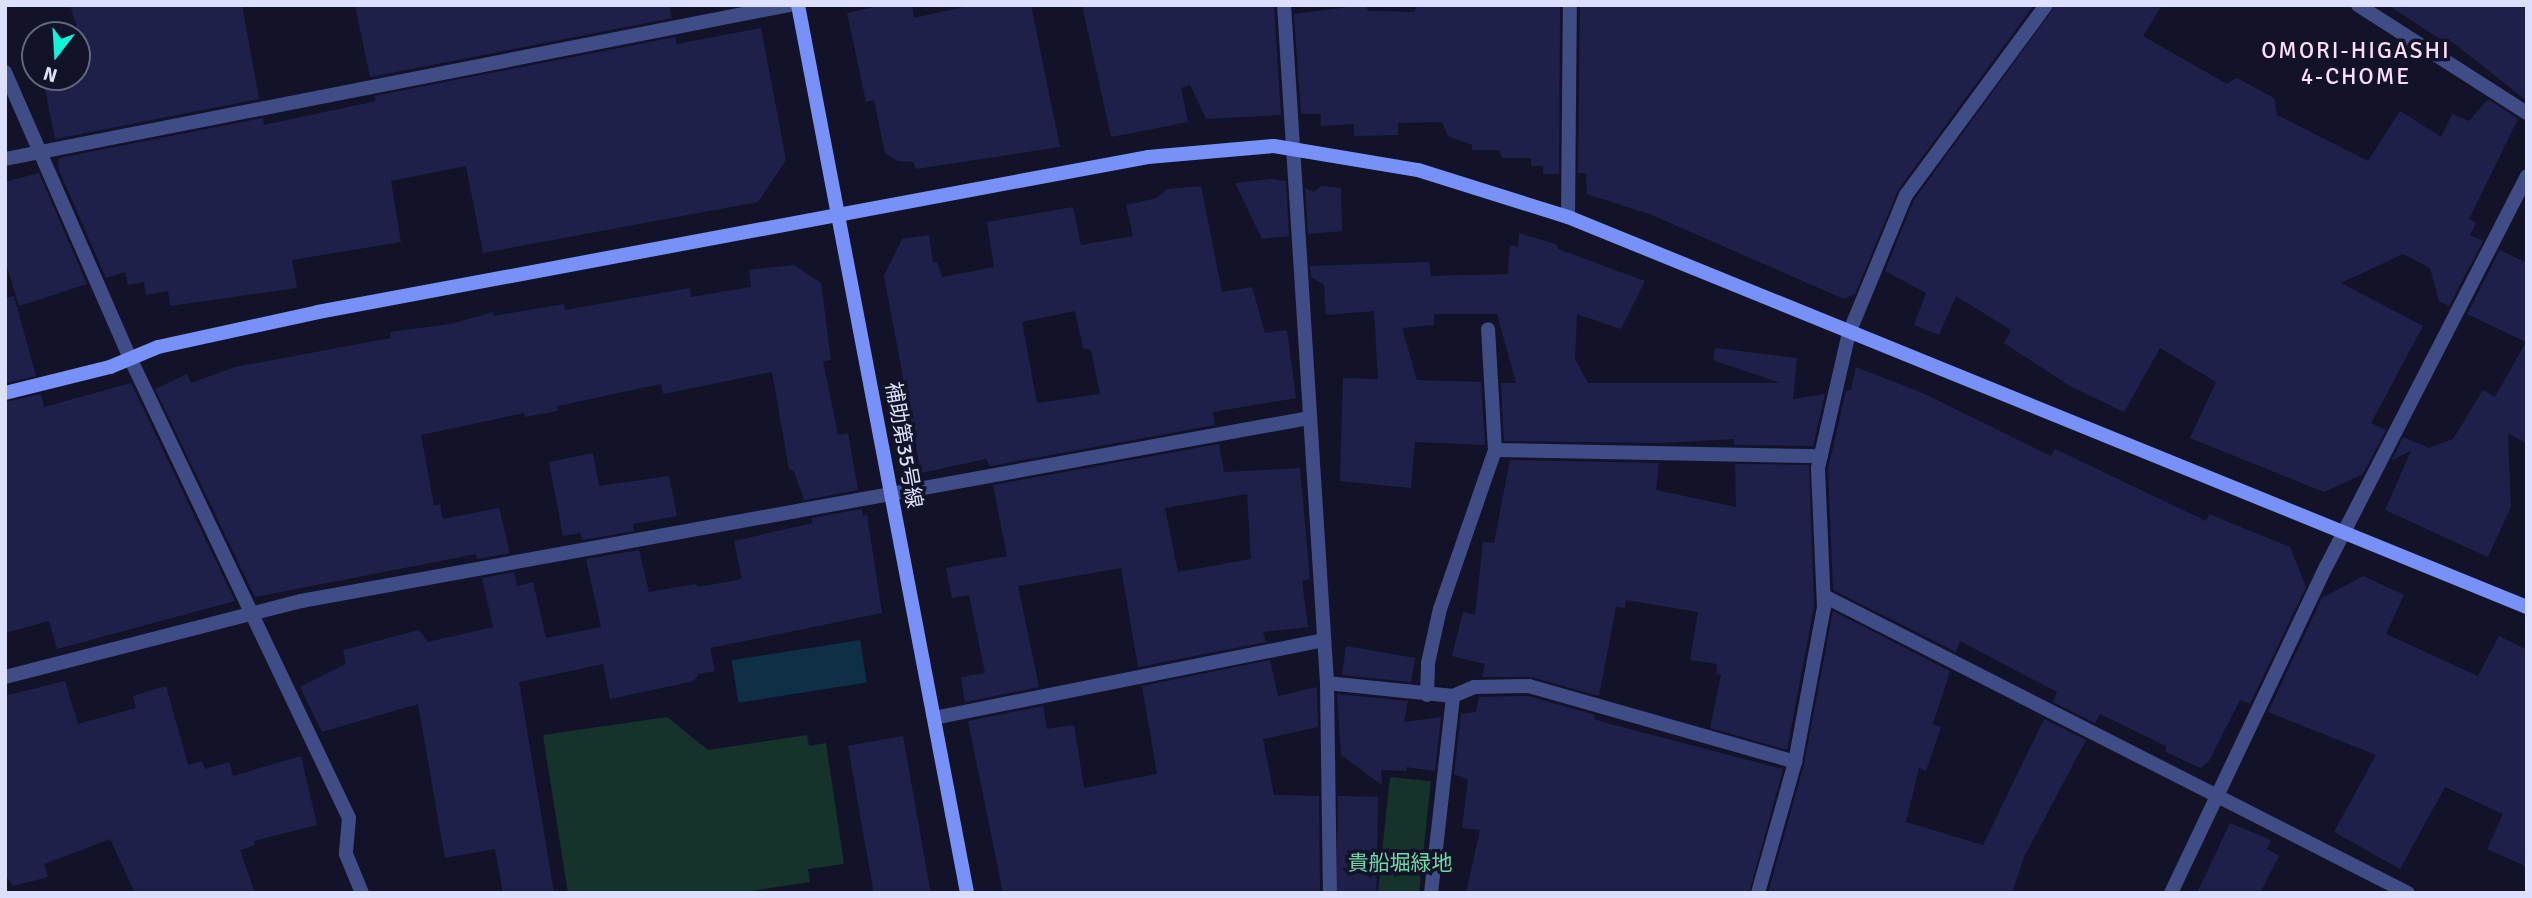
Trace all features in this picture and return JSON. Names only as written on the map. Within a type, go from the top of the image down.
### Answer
[{"type":"street","points":[[5,159],[40,149],[789,5]]},
{"type":"street","name":"補助第35号線","points":[[797,5],[967,893]]},
{"type":"street","points":[[1284,5],[1327,683],[1331,893]]},
{"type":"street","points":[[1568,217],[1570,5]]},
{"type":"street","points":[[1758,893],[1795,762],[1824,596],[1821,456],[1849,333],[1906,195],[2046,5]]},
{"type":"street","points":[[2358,5],[2527,113]]},
{"type":"street","points":[[5,72],[131,360],[248,614],[349,818],[346,854],[362,893]]},
{"type":"street","points":[[5,393],[131,360],[158,347],[305,315],[1148,157],[1213,148],[1294,148],[1418,170],[1568,217],[2527,607]]},
{"type":"street","points":[[2171,893],[2214,795],[2527,176]]},
{"type":"street","points":[[1427,695],[1428,663],[1440,609],[1495,450],[1488,329]]},
{"type":"street","points":[[5,677],[248,614],[891,492],[1309,418]]},
{"type":"street","points":[[1495,450],[1821,456]]},
{"type":"street","points":[[1824,596],[2408,893]]},
{"type":"street","points":[[934,718],[1323,640]]},
{"type":"street","points":[[1327,683],[1427,695],[1453,695],[1474,687],[1529,686],[1795,762]]},
{"type":"street","points":[[1432,893],[1453,695]]},
{"type":"green space","points":[[667,717],[708,750],[807,735],[809,746],[826,743],[844,864],[808,869],[810,882],[738,893],[568,893],[543,735]]},
{"type":"green space","name":"貴船堀緑地","points":[[1390,777],[1431,781],[1419,893],[1378,893]]},
{"type":"water","points":[[860,640],[867,682],[738,703],[732,660]]},
{"type":"building","points":[[70,5],[242,5],[259,99],[55,139],[45,91],[91,91],[91,21],[75,21]]},
{"type":"building","points":[[355,5],[669,5],[672,18],[370,77]]},
{"type":"building","points":[[883,5],[912,5],[914,18],[973,5],[1031,5],[1060,147],[916,169],[913,162],[898,161],[885,153],[874,100],[866,102],[847,13]]},
{"type":"building","points":[[1082,5],[1274,5],[1281,115],[1206,119],[1190,85],[1181,88],[1188,122],[1111,137]]},
{"type":"building","points":[[1365,5],[1368,11],[1414,12],[1417,6],[1432,5],[1560,5],[1559,174],[1543,174],[1543,166],[1531,166],[1531,158],[1502,158],[1499,150],[1472,150],[1472,145],[1448,136],[1442,122],[1398,123],[1398,135],[1354,136],[1354,124],[1321,126],[1321,114],[1301,114],[1294,14]]},
{"type":"building","points":[[1580,5],[2034,5],[1898,190],[1855,294],[1844,299],[1652,215],[1587,194],[1586,173],[1578,173]]},
{"type":"building","points":[[2056,5],[2162,5],[2143,36],[2227,84],[2237,78],[2274,98],[2277,115],[2368,161],[2400,111],[2441,137],[2452,114],[2469,121],[2488,99],[2518,119],[2469,219],[2476,223],[2470,235],[2483,241],[2449,306],[2439,301],[2430,268],[2403,254],[2341,283],[2423,326],[2371,423],[2386,430],[2363,474],[2324,492],[2190,438],[2216,382],[2160,348],[2124,412],[2070,386],[2004,343],[2011,330],[1956,296],[1939,335],[1914,325],[1926,293],[1885,271],[1914,200]]},
{"type":"building","points":[[2388,5],[2527,5],[2527,101],[2451,41],[2449,45]]},
{"type":"building","points":[[761,28],[786,160],[758,202],[483,253],[466,166],[391,181],[401,242],[292,260],[297,288],[170,306],[168,291],[146,295],[144,282],[128,285],[125,272],[106,278],[58,168],[59,158],[263,118],[264,125],[376,101],[374,96],[675,37],[677,44]]},
{"type":"building","points":[[39,173],[87,284],[19,306],[5,261],[5,182]]},
{"type":"building","points":[[1271,179],[1286,181],[1289,236],[1262,239],[1235,183]]},
{"type":"building","points":[[1201,186],[1222,292],[1252,287],[1265,333],[1287,330],[1296,398],[1213,412],[1215,425],[990,466],[986,459],[921,473],[884,276],[902,239],[929,235],[933,263],[937,262],[942,277],[994,267],[987,222],[1073,207],[1081,245],[1133,236],[1126,205],[1157,198],[1167,189]],"holes":[[[1075,311],[1083,348],[1091,350],[1100,394],[1037,403],[1022,322]]]},
{"type":"building","points":[[1321,186],[1341,188],[1342,231],[1308,234],[1305,188],[1314,192]]},
{"type":"building","points":[[1519,233],[1556,244],[1558,249],[1645,281],[1621,329],[1577,314],[1575,359],[1588,383],[1780,383],[1713,360],[1715,348],[1797,358],[1793,399],[1825,394],[1813,446],[1734,445],[1734,439],[1661,443],[1504,441],[1501,383],[1516,383],[1497,314],[1434,314],[1434,325],[1402,328],[1417,380],[1481,382],[1485,445],[1415,442],[1411,488],[1340,481],[1343,378],[1378,379],[1374,311],[1326,315],[1324,285],[1311,277],[1310,266],[1429,262],[1431,276],[1508,274],[1510,245],[1518,247]]},
{"type":"building","points":[[2500,250],[2527,263],[2527,444],[2508,433],[2511,507],[2488,557],[2385,510],[2411,451],[2392,460],[2403,437],[2429,448],[2453,439],[2483,390],[2495,397],[2526,342],[2467,314]]},
{"type":"building","points":[[794,265],[821,283],[831,360],[823,361],[838,435],[848,433],[858,490],[804,500],[794,471],[789,469],[772,372],[663,394],[661,384],[557,406],[558,411],[525,417],[524,413],[421,435],[434,506],[440,504],[443,519],[499,508],[510,553],[477,559],[476,554],[255,597],[155,389],[187,374],[191,383],[235,367],[391,338],[390,332],[451,324],[493,312],[494,316],[564,304],[565,310],[690,288],[691,297],[751,287],[749,270]]},
{"type":"building","points":[[14,296],[36,376],[5,383],[5,298]]},
{"type":"building","points":[[1856,367],[1925,394],[2051,456],[2055,449],[2206,521],[2209,514],[2290,547],[2306,587],[2250,704],[2240,700],[2209,761],[2200,768],[2166,752],[2166,746],[2100,714],[2095,723],[2053,702],[2057,692],[1960,641],[1956,652],[1833,590],[1828,469],[1846,391],[1851,390]]},
{"type":"building","points":[[131,383],[235,601],[57,649],[49,621],[5,633],[5,402],[41,394],[44,407]]},
{"type":"building","points":[[1219,444],[1224,472],[1300,468],[1310,579],[1302,581],[1308,627],[1263,632],[1266,642],[1138,667],[1121,568],[1018,586],[1039,687],[965,702],[961,677],[985,673],[969,595],[952,598],[946,568],[1007,556],[993,485]],"holes":[[[1247,494],[1251,559],[1178,572],[1165,508]]]},
{"type":"building","points":[[593,453],[599,486],[669,476],[677,516],[633,524],[634,531],[582,540],[580,533],[563,536],[549,462]]},
{"type":"building","points":[[1510,460],[1659,463],[1656,490],[1736,507],[1735,464],[1809,465],[1814,606],[1787,750],[1710,728],[1721,675],[1716,674],[1717,664],[1690,660],[1698,612],[1626,600],[1625,608],[1616,607],[1599,696],[1531,677],[1482,677],[1485,664],[1452,656],[1463,612],[1475,615],[1483,542],[1494,543]]},
{"type":"building","points":[[862,509],[863,516],[867,515],[882,613],[710,648],[715,671],[698,674],[694,681],[610,699],[603,664],[519,682],[554,893],[503,893],[495,849],[445,858],[418,704],[322,732],[300,687],[346,664],[343,650],[419,630],[428,642],[493,627],[482,578],[514,572],[517,586],[533,582],[546,638],[601,627],[586,559],[639,550],[649,592],[695,584],[699,587],[742,579],[734,541],[813,523],[811,518]]},
{"type":"building","points":[[2363,576],[2404,595],[2386,634],[2478,676],[2499,636],[2527,650],[2527,867],[2487,849],[2503,814],[2445,787],[2400,869],[2334,832],[2376,755],[2268,712],[2322,598]]},
{"type":"building","points":[[1833,611],[1950,671],[1933,724],[1941,727],[1926,771],[1919,768],[1906,822],[1983,845],[2044,719],[2086,740],[2024,857],[2012,893],[1768,893],[1804,764]]},
{"type":"building","points":[[1346,646],[1415,658],[1411,682],[1342,675]]},
{"type":"building","points":[[1270,660],[1278,696],[1317,687],[1318,727],[1263,739],[1274,795],[1319,796],[1320,893],[1003,893],[968,721],[1043,706],[1047,729],[1074,725],[1084,788],[1157,774],[1142,686]]},
{"type":"building","points":[[65,681],[78,724],[136,708],[133,696],[166,686],[188,765],[202,761],[205,769],[229,762],[233,776],[301,756],[317,825],[254,841],[255,845],[240,850],[255,893],[135,893],[110,839],[44,864],[48,877],[13,886],[5,875],[5,696]]},
{"type":"building","points":[[1337,694],[1408,701],[1404,722],[1441,717],[1435,771],[1406,767],[1406,771],[1381,770],[1382,785],[1341,755]]},
{"type":"building","points":[[1528,696],[1595,715],[1594,719],[1610,724],[1783,769],[1749,893],[1466,893],[1480,830],[1462,828],[1468,780],[1454,774],[1461,714],[1476,712],[1479,697]]},
{"type":"building","points":[[903,736],[931,893],[874,893],[848,746]]},
{"type":"building","points":[[1338,796],[1378,797],[1376,893],[1336,893]]},
{"type":"building","points":[[2230,823],[2271,840],[2267,849],[2279,856],[2260,893],[2197,893]]},
{"type":"district","name":"OMORI-HIGASHI 4-CHOME","points":[[2356,64]]}]
